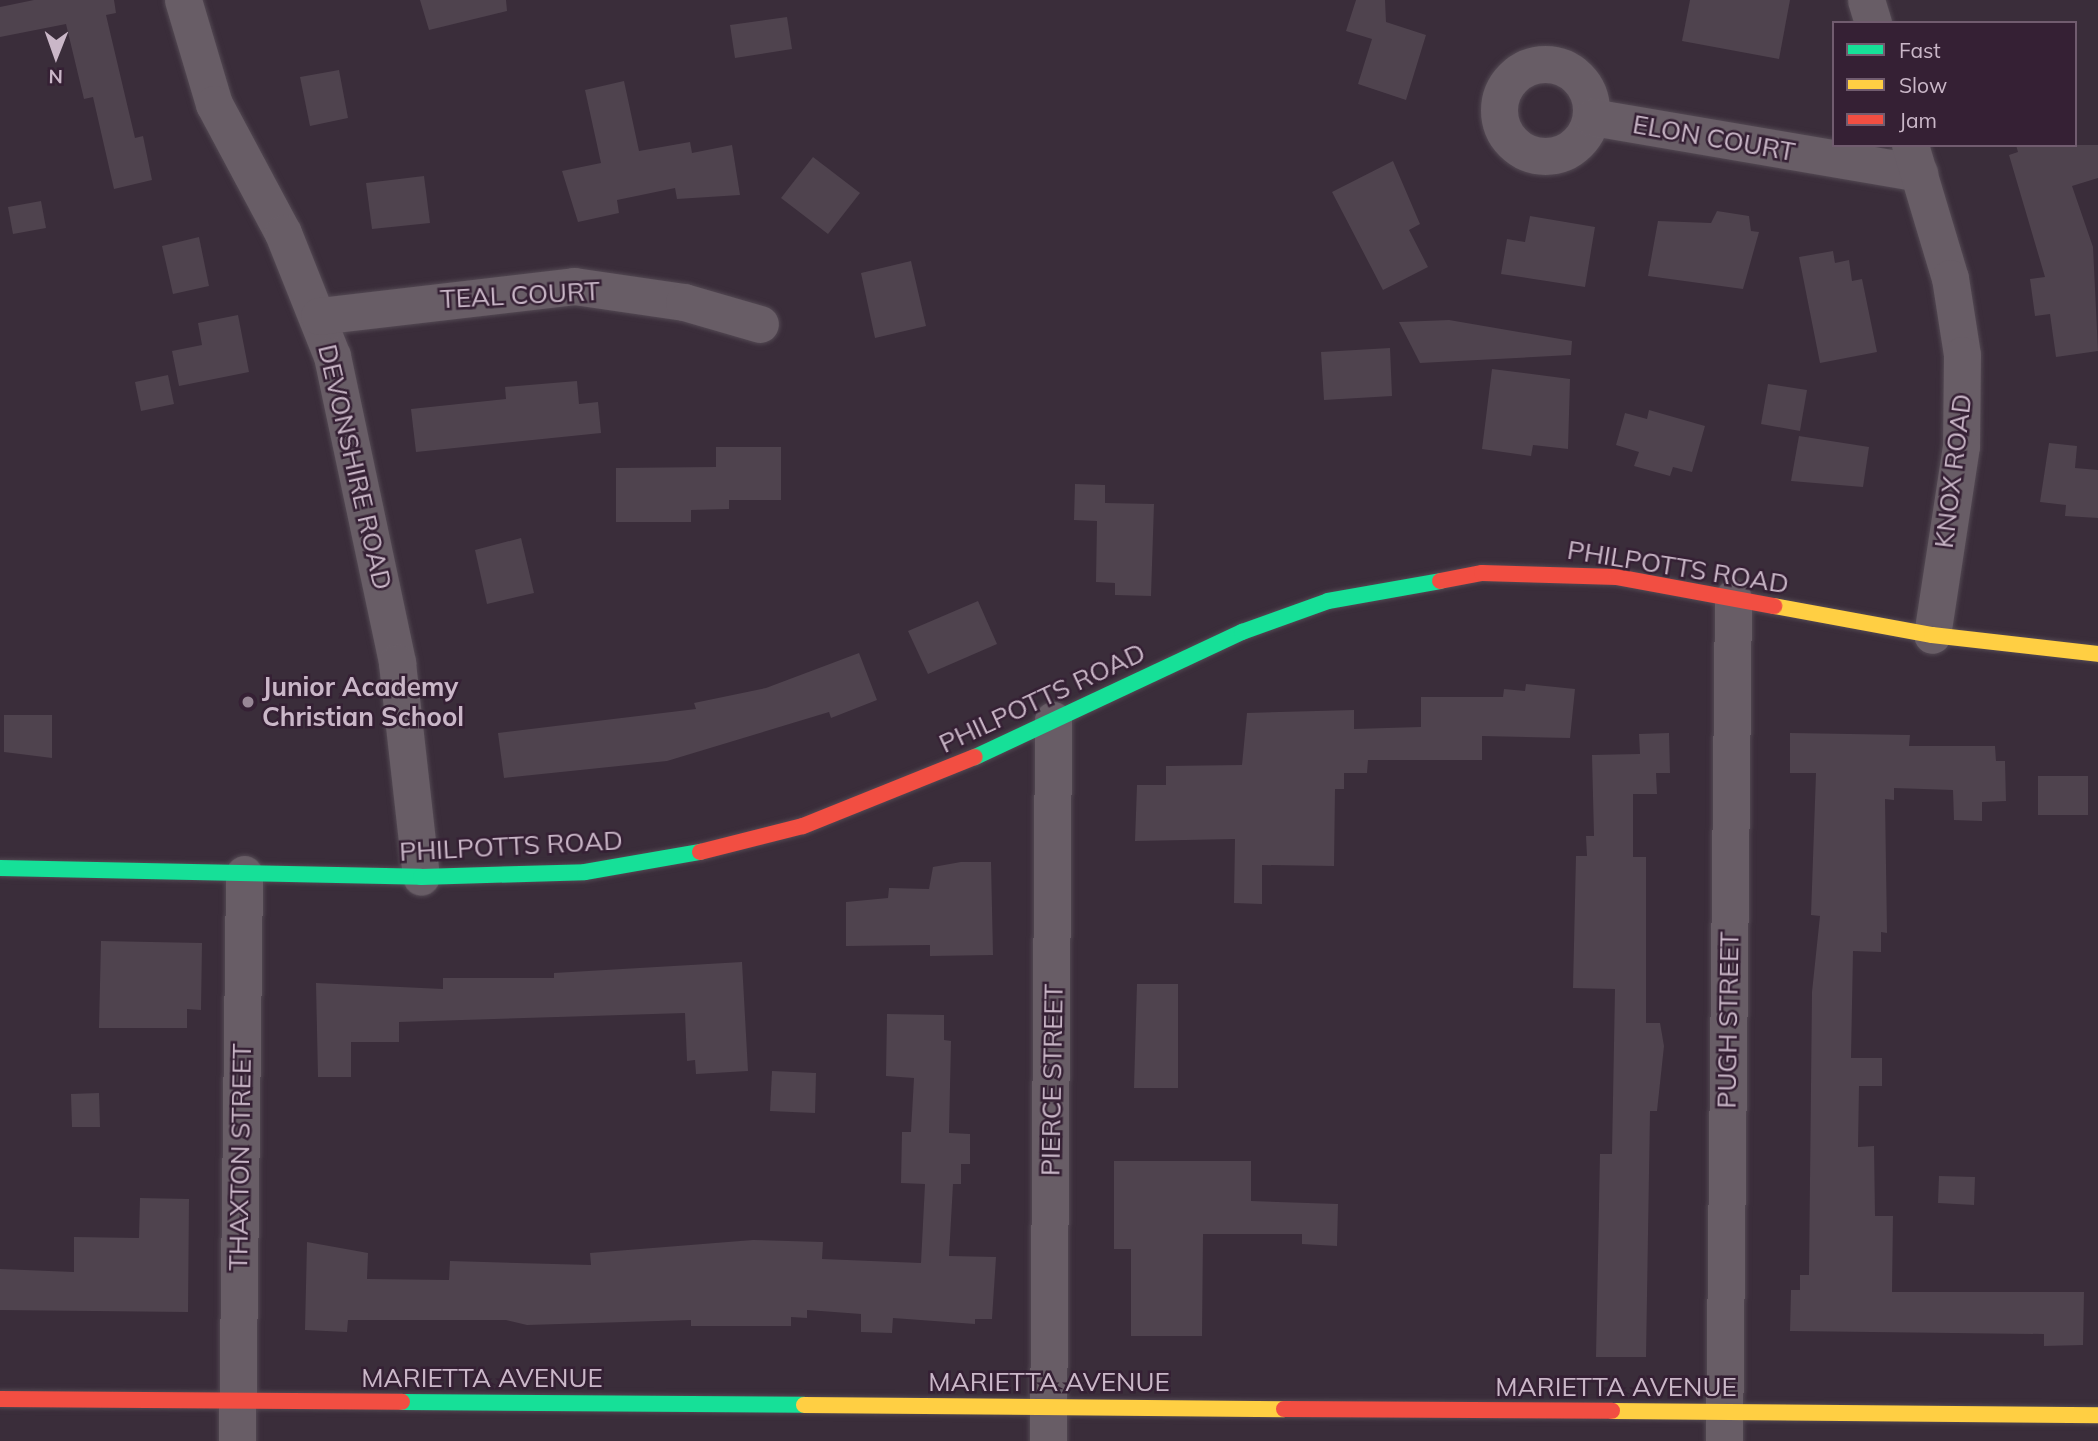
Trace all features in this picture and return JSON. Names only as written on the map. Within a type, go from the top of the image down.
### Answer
[{"type":"street","name":"DEVONSHIRE ROAD","points":[[183,0],[214,104],[319,316],[357,451],[397,663],[421,877]]},
{"type":"street","points":[[1866,0],[1872,21]]},
{"type":"street","name":"ELON COURT","points":[[1592,117],[1914,159]]},
{"type":"street","name":"KNOX ROAD","points":[[1914,159],[1950,278],[1962,355],[1961,446],[1932,635]]},
{"type":"street","name":"TEAL COURT","points":[[319,316],[574,286],[684,302],[760,324]]},
{"type":"street","name":"PHILPOTTS ROAD","points":[[0,869],[421,877],[585,872],[765,835],[897,793],[1242,632],[1408,582],[1542,571],[1732,598],[1932,635],[2098,654]]},
{"type":"street","name":"PUGH STREET","points":[[1725,1426],[1732,598]]},
{"type":"street","name":"PIERCE STREET","points":[[1048,1424],[1053,720]]},
{"type":"street","name":"THAXTON STREET","points":[[237,1441],[244,874]]},
{"type":"street","name":"MARIETTA AVENUE","points":[[0,1399],[238,1401],[1048,1424],[1725,1426],[2098,1415]]},
{"type":"building","points":[[34,0],[114,0],[116,13],[106,15],[135,138],[143,136],[152,180],[114,189],[93,97],[84,99],[66,24],[0,37],[0,7]]},
{"type":"building","points":[[420,0],[506,0],[507,11],[429,30]]},
{"type":"building","points":[[1356,0],[1385,0],[1386,22],[1426,35],[1406,100],[1358,84],[1372,39],[1346,31]]},
{"type":"building","points":[[1690,0],[1790,0],[1779,59],[1682,41]]},
{"type":"building","points":[[787,17],[792,49],[735,58],[730,25]]},
{"type":"building","points":[[339,70],[348,118],[310,126],[300,77]]},
{"type":"building","points":[[624,81],[639,151],[690,142],[692,153],[732,145],[740,195],[677,199],[675,188],[617,200],[619,213],[578,222],[562,171],[601,163],[585,90]]},
{"type":"building","points":[[2098,145],[2098,178],[2072,186],[2093,247],[2098,351],[2056,357],[2050,314],[2035,316],[2030,279],[2045,277],[2009,155],[2018,152],[2017,147]]},
{"type":"building","points":[[813,157],[860,193],[828,234],[781,198]]},
{"type":"building","points":[[1393,161],[1420,224],[1409,230],[1428,267],[1383,290],[1332,192]]},
{"type":"building","points":[[424,176],[430,223],[372,229],[366,183]]},
{"type":"building","points":[[41,201],[46,228],[13,234],[8,207]]},
{"type":"building","points":[[1717,211],[1749,216],[1751,231],[1759,232],[1743,289],[1648,276],[1658,221],[1711,223]]},
{"type":"building","points":[[1530,216],[1595,227],[1585,287],[1501,274],[1507,239],[1525,242]]},
{"type":"building","points":[[199,237],[209,286],[173,294],[162,246]]},
{"type":"building","points":[[1833,251],[1835,263],[1849,260],[1852,281],[1862,279],[1877,352],[1820,363],[1799,257]]},
{"type":"building","points":[[911,261],[926,326],[875,338],[861,273]]},
{"type":"building","points":[[238,315],[249,372],[179,386],[172,351],[202,345],[198,323]]},
{"type":"building","points":[[1449,320],[1572,341],[1571,355],[1420,363],[1399,322]]},
{"type":"building","points":[[1390,348],[1392,396],[1324,400],[1321,352]]},
{"type":"building","points":[[1492,369],[1570,379],[1568,449],[1533,445],[1531,456],[1482,449]]},
{"type":"building","points":[[168,375],[174,404],[141,411],[135,382]]},
{"type":"building","points":[[577,381],[579,404],[598,402],[601,433],[416,452],[411,409],[506,399],[505,387]]},
{"type":"building","points":[[1768,384],[1807,390],[1800,431],[1761,424]]},
{"type":"building","points":[[1649,410],[1705,426],[1692,472],[1673,467],[1670,476],[1634,466],[1639,452],[1616,445],[1625,413],[1647,419]]},
{"type":"building","points":[[1799,436],[1869,447],[1863,487],[1791,481]]},
{"type":"building","points":[[2049,443],[2077,446],[2075,468],[2098,470],[2098,518],[2065,516],[2066,505],[2040,502]]},
{"type":"building","points":[[716,447],[781,447],[781,500],[729,500],[729,509],[691,510],[691,522],[616,522],[616,468],[716,467]]},
{"type":"building","points":[[1075,484],[1105,485],[1105,503],[1154,504],[1151,596],[1115,595],[1115,583],[1096,582],[1097,521],[1074,520]]},
{"type":"building","points":[[521,538],[534,593],[487,604],[475,550]]},
{"type":"building","points":[[978,601],[997,644],[928,674],[908,631]]},
{"type":"building","points":[[859,653],[877,700],[831,718],[829,712],[667,761],[504,778],[498,733],[696,709],[694,703],[766,688]]},
{"type":"building","points":[[1526,684],[1575,689],[1570,738],[1482,736],[1482,760],[1368,760],[1367,773],[1344,773],[1344,789],[1335,789],[1334,866],[1262,865],[1262,904],[1234,903],[1235,839],[1135,841],[1137,785],[1166,785],[1166,766],[1242,765],[1247,713],[1354,710],[1354,729],[1421,727],[1421,697],[1503,697],[1504,689],[1525,691]]},
{"type":"building","points":[[4,715],[52,715],[52,758],[4,752]]},
{"type":"building","points":[[1669,733],[1670,773],[1656,773],[1657,794],[1633,794],[1633,857],[1646,857],[1646,1023],[1660,1023],[1664,1046],[1657,1111],[1650,1111],[1646,1357],[1596,1357],[1600,1154],[1612,1154],[1615,989],[1573,988],[1576,856],[1587,856],[1586,836],[1594,836],[1592,755],[1640,754],[1639,734]]},
{"type":"building","points":[[1790,733],[1910,735],[1909,746],[1995,746],[1996,761],[2005,761],[2006,801],[1982,802],[1982,821],[1954,820],[1953,790],[1894,788],[1894,800],[1885,799],[1887,933],[1881,932],[1881,952],[1853,951],[1851,1058],[1882,1058],[1882,1086],[1859,1086],[1858,1147],[1874,1146],[1875,1216],[1893,1216],[1892,1292],[2084,1292],[2083,1345],[2044,1346],[2044,1334],[1790,1331],[1791,1290],[1800,1290],[1800,1275],[1809,1275],[1812,992],[1820,916],[1811,915],[1816,773],[1790,773]]},
{"type":"building","points":[[2038,776],[2088,776],[2088,815],[2038,815]]},
{"type":"building","points":[[961,862],[991,862],[993,955],[930,956],[930,945],[846,946],[846,902],[888,898],[889,888],[929,889],[933,867]]},
{"type":"building","points":[[101,941],[202,943],[201,1010],[187,1009],[187,1028],[99,1028]]},
{"type":"building","points":[[742,962],[748,1071],[696,1074],[695,1060],[687,1061],[685,1013],[399,1022],[399,1042],[351,1042],[351,1077],[318,1077],[316,983],[443,989],[443,978],[554,978],[554,973]]},
{"type":"building","points":[[1137,984],[1178,984],[1178,1088],[1134,1088]]},
{"type":"building","points":[[887,1014],[944,1015],[944,1040],[951,1041],[949,1133],[970,1134],[970,1164],[961,1164],[961,1184],[953,1184],[949,1256],[996,1257],[992,1319],[975,1319],[975,1324],[893,1318],[892,1333],[861,1332],[861,1314],[807,1310],[807,1318],[791,1317],[791,1326],[691,1326],[691,1320],[527,1325],[506,1320],[348,1320],[347,1332],[305,1330],[307,1242],[368,1253],[367,1279],[449,1280],[450,1261],[591,1265],[590,1253],[753,1240],[823,1242],[822,1259],[921,1263],[925,1184],[901,1183],[902,1132],[911,1132],[914,1078],[886,1076]]},
{"type":"building","points":[[772,1071],[816,1073],[815,1113],[770,1111]]},
{"type":"building","points":[[99,1093],[100,1127],[72,1127],[71,1094]]},
{"type":"building","points":[[1114,1161],[1251,1161],[1251,1201],[1338,1204],[1337,1246],[1302,1244],[1302,1234],[1203,1234],[1202,1336],[1131,1336],[1131,1249],[1114,1249]]},
{"type":"building","points":[[1939,1176],[1975,1177],[1974,1205],[1938,1203]]},
{"type":"building","points":[[140,1198],[189,1199],[188,1312],[0,1310],[0,1269],[74,1272],[74,1237],[139,1238]]},
{"type":"traffic: fast","points":[[975,757],[1242,632],[1328,601],[1440,581]]},
{"type":"traffic: fast","points":[[0,868],[421,877],[585,872],[700,852]]},
{"type":"traffic: fast","points":[[402,1402],[804,1405]]},
{"type":"traffic: slow","points":[[1774,606],[1932,635],[2098,654]]},
{"type":"traffic: slow","points":[[804,1405],[1284,1409]]},
{"type":"traffic: slow","points":[[1612,1411],[2098,1415]]},
{"type":"traffic: jam","points":[[1440,581],[1482,573],[1617,577],[1774,606]]},
{"type":"traffic: jam","points":[[700,852],[803,826],[975,757]]},
{"type":"traffic: jam","points":[[0,1399],[402,1402]]},
{"type":"traffic: jam","points":[[1284,1409],[1612,1411]]},
{"type":"place","name":"Junior Academy Christian School","points":[[248,702]]}]
